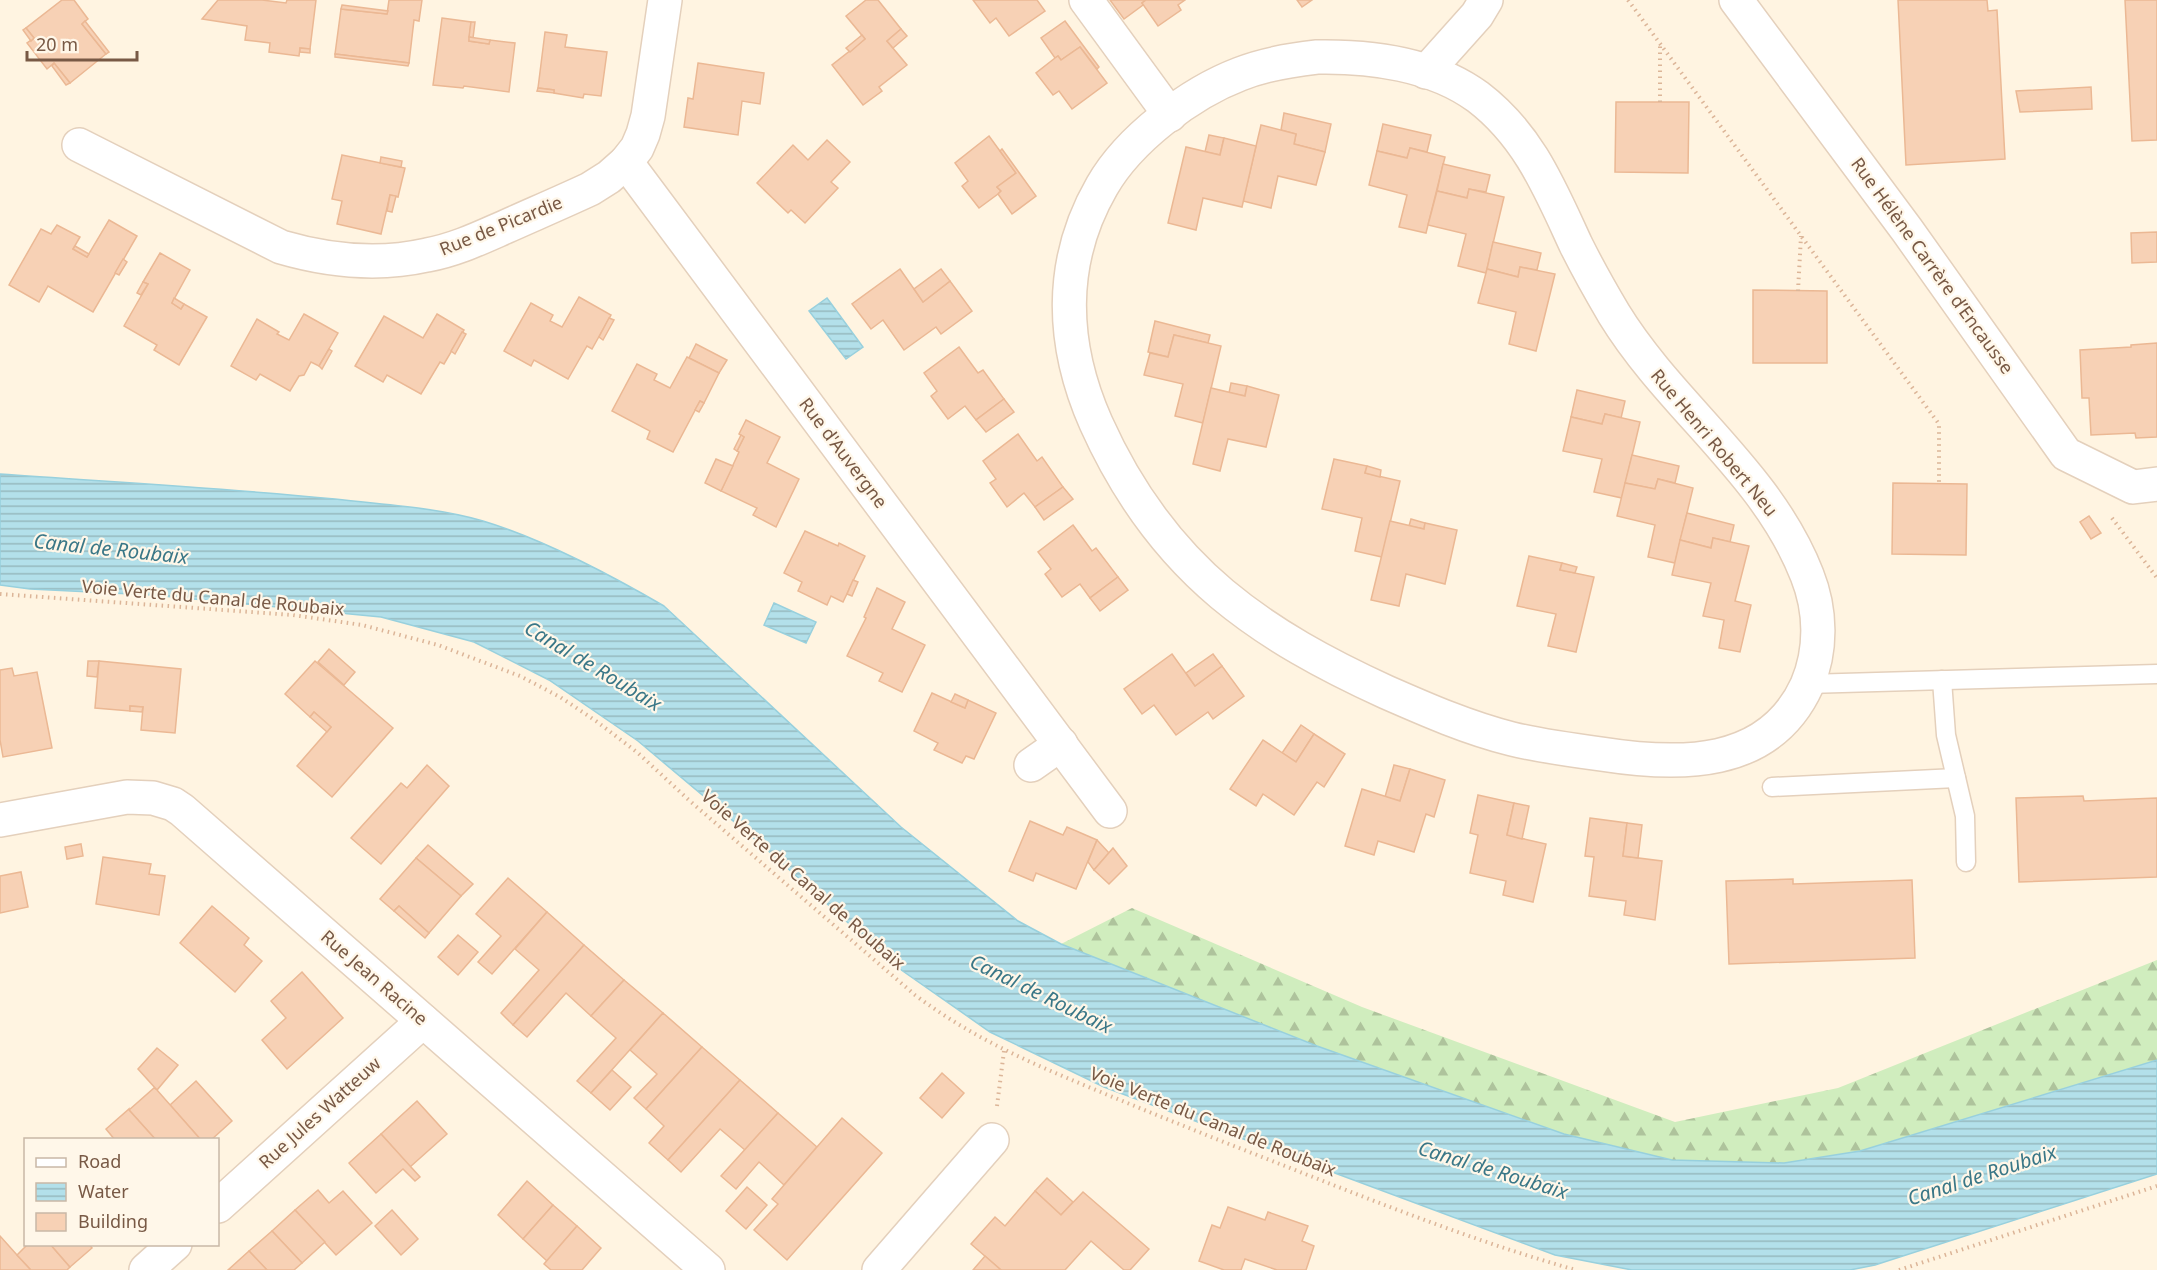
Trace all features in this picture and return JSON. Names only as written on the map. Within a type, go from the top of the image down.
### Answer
[{"type":"street","name":"Rue de Picardie","points":[[79,145],[281,247],[307,255],[337,260],[370,261],[428,255],[462,246],[590,189],[609,177],[626,162],[637,148],[648,116],[665,0]]},
{"type":"street","points":[[1086,0],[1170,116]]},
{"type":"street","points":[[1426,72],[1477,15],[1486,0]]},
{"type":"street","name":"Rue Hélène Carrère d’Encausse","points":[[1736,0],[1907,230],[2066,454],[2133,487],[2157,484]]},
{"type":"street","name":"Rue Henri Robert Neu","points":[[1345,57],[1376,60],[1426,72],[1456,83],[1477,96],[1502,118],[1520,139],[1543,173],[1579,251],[1632,341],[1666,386],[1755,486],[1797,551],[1816,603],[1817,645],[1807,684],[1793,709],[1776,729],[1756,742],[1731,752],[1707,759],[1683,761],[1656,760],[1547,746],[1514,739],[1448,718],[1360,680],[1284,640],[1255,620],[1199,574],[1148,517],[1101,435],[1081,386],[1070,328],[1071,272],[1081,230],[1093,203],[1107,178],[1128,153],[1145,135],[1170,116],[1203,93],[1238,75],[1288,60],[1345,57]]},
{"type":"street","name":"Rue d'Auvergne","points":[[626,162],[1110,811]]},
{"type":"street","points":[[1031,765],[1061,744]]},
{"type":"street","name":"Rue Jean Racine","points":[[0,820],[127,797],[153,798],[173,804],[708,1270]]},
{"type":"street","name":"Rue Jules Watteuw","points":[[219,1205],[423,1021]]},
{"type":"street","points":[[879,1270],[993,1140]]},
{"type":"street","points":[[146,1270],[173,1246]]},
{"type":"lane","points":[[1807,684],[2157,674]]},
{"type":"lane","points":[[1942,680],[1946,735],[1965,816],[1966,862]]},
{"type":"lane","points":[[1772,787],[1956,778]]},
{"type":"path","points":[[1628,0],[1939,424],[1939,483]]},
{"type":"path","points":[[1660,44],[1660,102]]},
{"type":"path","points":[[1798,291],[1801,236]]},
{"type":"path","name":"Voie Verte du Canal de Roubaix","points":[[0,594],[292,615],[362,625],[438,645],[520,676],[560,697],[638,753],[691,802],[915,995],[945,1017],[1004,1051],[1158,1116],[1448,1230],[1576,1270]]},
{"type":"path","points":[[993,1140],[1004,1051]]},
{"type":"path","points":[[1899,1270],[2157,1186]]},
{"type":"green space","points":[[1132,908],[1362,1007],[1675,1122],[1838,1088],[2157,960],[2157,1060],[1860,1151],[1784,1163],[1672,1160],[1564,1134],[1317,1046],[1061,944]]},
{"type":"water","points":[[827,298],[863,347],[846,359],[809,311]]},
{"type":"water","name":"Canal de Roubaix","points":[[0,474],[252,492],[409,507],[465,516],[529,537],[598,570],[664,606],[901,827],[1018,921],[1061,944],[1317,1046],[1564,1134],[1672,1160],[1784,1163],[1860,1151],[2157,1060],[2157,1174],[1875,1265],[1850,1270],[1632,1270],[1555,1255],[1104,1087],[990,1032],[897,967],[764,847],[638,741],[549,680],[474,642],[381,617],[152,595],[30,589],[0,585]]},
{"type":"water","points":[[774,603],[816,622],[806,643],[764,625]]},
{"type":"building","points":[[62,0],[74,0],[88,19],[82,24],[106,54],[70,83],[54,63],[47,69],[27,43],[34,38],[26,28]]},
{"type":"building","points":[[218,0],[262,0],[286,3],[287,0],[316,0],[310,49],[300,48],[299,56],[269,52],[270,43],[245,40],[247,26],[202,19]]},
{"type":"building","points":[[389,0],[422,0],[419,21],[414,20],[409,63],[335,54],[341,9],[387,14]]},
{"type":"building","points":[[866,0],[878,0],[901,29],[887,41],[907,65],[879,87],[882,91],[863,105],[832,65],[865,39],[846,16]]},
{"type":"building","points":[[973,0],[1037,0],[1045,11],[1009,36],[996,18],[990,23]]},
{"type":"building","points":[[1110,0],[1146,0],[1142,3],[1143,5],[1124,19]]},
{"type":"building","points":[[1146,0],[1185,0],[1178,5],[1181,10],[1158,26],[1142,3]]},
{"type":"building","points":[[1297,0],[1312,0],[1302,7]]},
{"type":"building","points":[[1898,0],[1987,0],[1988,11],[1997,10],[2005,159],[1906,165]]},
{"type":"building","points":[[2125,0],[2157,0],[2157,140],[2132,141]]},
{"type":"building","points":[[342,5],[388,11],[387,14],[341,9]]},
{"type":"building","points":[[442,18],[471,22],[469,41],[489,44],[490,40],[515,43],[509,92],[464,86],[463,88],[433,85]]},
{"type":"building","points":[[85,21],[109,52],[106,54],[82,24]]},
{"type":"building","points":[[1065,21],[1099,67],[1097,69],[1080,47],[1061,60],[1058,56],[1055,58],[1041,38]]},
{"type":"building","points":[[471,22],[475,22],[473,38],[469,37]]},
{"type":"building","points":[[26,28],[34,38],[31,41],[23,30]]},
{"type":"building","points":[[901,29],[907,36],[893,48],[887,41]]},
{"type":"building","points":[[545,32],[567,35],[565,47],[607,52],[601,96],[584,94],[583,98],[538,88]]},
{"type":"building","points":[[862,35],[865,39],[850,52],[846,48]]},
{"type":"building","points":[[469,37],[490,40],[489,44],[469,41]]},
{"type":"building","points":[[1080,47],[1107,83],[1072,109],[1059,91],[1053,95],[1036,73],[1058,56],[1061,60]]},
{"type":"building","points":[[300,48],[310,49],[310,53],[300,52]]},
{"type":"building","points":[[335,54],[409,63],[408,66],[335,57]]},
{"type":"building","points":[[54,63],[70,83],[66,85],[52,66]]},
{"type":"building","points":[[698,63],[764,73],[760,104],[742,101],[738,135],[684,127],[688,98],[693,99]]},
{"type":"building","points":[[2091,87],[2092,109],[2020,112],[2016,91]]},
{"type":"building","points":[[538,88],[554,90],[554,93],[537,91]]},
{"type":"building","points":[[1616,102],[1689,102],[1688,173],[1615,172]]},
{"type":"building","points":[[1284,113],[1331,124],[1325,152],[1294,144],[1296,134],[1281,130]]},
{"type":"building","points":[[1383,124],[1431,135],[1427,152],[1410,148],[1407,158],[1377,151]]},
{"type":"building","points":[[1261,125],[1296,134],[1294,144],[1325,152],[1316,185],[1278,176],[1271,208],[1243,201]]},
{"type":"building","points":[[1209,135],[1224,138],[1220,155],[1205,152]]},
{"type":"building","points":[[989,136],[1016,173],[997,187],[1001,191],[998,194],[979,208],[962,186],[968,181],[955,163]]},
{"type":"building","points":[[1224,138],[1256,146],[1242,207],[1203,198],[1196,230],[1168,223],[1186,147],[1220,155]]},
{"type":"building","points":[[827,140],[850,162],[831,182],[838,188],[805,223],[791,210],[788,213],[757,183],[793,145],[808,160]]},
{"type":"building","points":[[1410,148],[1445,157],[1426,233],[1399,227],[1407,195],[1369,185],[1377,151],[1407,158]]},
{"type":"building","points":[[1002,149],[1036,196],[1012,214],[998,194],[1001,191],[997,187],[1016,173],[1000,151]]},
{"type":"building","points":[[342,155],[405,168],[398,197],[390,195],[381,234],[337,224],[342,201],[332,199]]},
{"type":"building","points":[[381,157],[402,161],[401,167],[380,163]]},
{"type":"building","points":[[1443,164],[1490,175],[1486,192],[1469,189],[1467,198],[1437,191]]},
{"type":"building","points":[[1469,189],[1504,197],[1486,273],[1458,266],[1466,234],[1428,225],[1437,191],[1467,198]]},
{"type":"building","points":[[390,195],[396,196],[392,212],[387,211]]},
{"type":"building","points":[[109,220],[137,236],[93,312],[48,286],[39,302],[9,285],[41,229],[51,234],[57,225],[80,237],[73,249],[87,257]]},
{"type":"building","points":[[2157,232],[2157,262],[2132,263],[2131,233]]},
{"type":"building","points":[[1493,242],[1541,253],[1537,270],[1520,267],[1518,277],[1487,269]]},
{"type":"building","points":[[75,246],[89,254],[87,257],[73,249]]},
{"type":"building","points":[[160,253],[190,270],[172,303],[181,309],[184,304],[207,317],[179,365],[154,350],[157,345],[124,326],[148,284],[143,282]]},
{"type":"building","points":[[123,259],[127,262],[119,275],[115,273]]},
{"type":"building","points":[[1520,267],[1555,274],[1536,351],[1509,344],[1516,312],[1478,303],[1487,269],[1518,277]]},
{"type":"building","points":[[900,269],[923,302],[950,281],[972,311],[941,334],[936,327],[904,350],[883,320],[871,329],[852,304]]},
{"type":"building","points":[[941,269],[950,281],[923,302],[914,289]]},
{"type":"building","points":[[143,282],[148,284],[141,295],[137,293]]},
{"type":"building","points":[[1753,290],[1827,291],[1827,363],[1753,363]]},
{"type":"building","points":[[579,297],[611,315],[592,349],[587,346],[568,379],[534,360],[531,366],[504,351],[531,303],[553,315],[550,321],[562,327]]},
{"type":"building","points":[[174,298],[184,304],[181,309],[172,303]]},
{"type":"building","points":[[304,314],[338,333],[319,366],[311,362],[304,375],[299,376],[290,391],[260,374],[256,380],[231,366],[257,319],[289,340]]},
{"type":"building","points":[[437,314],[464,330],[444,364],[440,362],[421,394],[387,375],[383,382],[355,366],[384,316],[423,338]]},
{"type":"building","points":[[609,318],[614,320],[603,340],[599,337]]},
{"type":"building","points":[[1155,321],[1210,335],[1208,343],[1174,335],[1168,357],[1148,352]]},
{"type":"building","points":[[462,332],[466,334],[455,354],[451,351]]},
{"type":"building","points":[[1174,335],[1221,346],[1203,423],[1175,416],[1183,384],[1144,375],[1150,353],[1168,357]]},
{"type":"building","points":[[2157,343],[2157,437],[2136,438],[2135,433],[2091,435],[2089,398],[2082,398],[2080,350]]},
{"type":"building","points":[[696,344],[727,360],[719,373],[689,358]]},
{"type":"building","points":[[959,347],[978,373],[983,370],[1004,399],[976,420],[965,406],[948,419],[931,396],[937,391],[924,373]]},
{"type":"building","points":[[329,349],[332,351],[322,369],[319,366]]},
{"type":"building","points":[[687,357],[719,373],[704,403],[700,401],[673,452],[647,439],[650,431],[612,411],[637,364],[657,374],[654,380],[670,388]]},
{"type":"building","points":[[1231,383],[1247,386],[1245,396],[1229,393]]},
{"type":"building","points":[[1247,386],[1279,395],[1266,447],[1228,439],[1220,471],[1193,464],[1211,388],[1245,396]]},
{"type":"building","points":[[1577,390],[1625,401],[1621,418],[1605,414],[1602,424],[1571,417]]},
{"type":"building","points":[[1004,399],[1014,412],[986,432],[976,420]]},
{"type":"building","points":[[700,401],[704,403],[699,412],[695,410]]},
{"type":"building","points":[[1605,414],[1640,422],[1622,498],[1594,492],[1602,459],[1563,451],[1571,417],[1602,424]]},
{"type":"building","points":[[746,420],[780,437],[767,463],[799,479],[776,527],[753,515],[757,508],[721,491],[739,452],[737,451],[744,437],[739,434]]},
{"type":"building","points":[[1018,434],[1037,461],[1042,457],[1063,487],[1035,507],[1024,493],[1007,507],[990,483],[996,479],[983,461]]},
{"type":"building","points":[[741,435],[744,437],[737,451],[734,449]]},
{"type":"building","points":[[1632,455],[1679,466],[1675,483],[1658,479],[1655,489],[1625,483]]},
{"type":"building","points":[[716,459],[733,466],[721,491],[705,483]]},
{"type":"building","points":[[1334,459],[1367,466],[1365,473],[1400,481],[1382,557],[1355,551],[1362,518],[1322,509]]},
{"type":"building","points":[[1367,466],[1381,470],[1380,477],[1365,473]]},
{"type":"building","points":[[1658,479],[1693,488],[1675,563],[1648,557],[1655,525],[1617,516],[1625,483],[1655,489]]},
{"type":"building","points":[[1893,483],[1967,484],[1966,555],[1892,554]]},
{"type":"building","points":[[1063,487],[1073,499],[1044,520],[1035,507]]},
{"type":"building","points":[[1687,513],[1734,525],[1730,542],[1713,538],[1711,548],[1680,540]]},
{"type":"building","points":[[2089,516],[2101,533],[2091,539],[2080,522]]},
{"type":"building","points":[[1411,519],[1425,523],[1424,529],[1409,526]]},
{"type":"building","points":[[1390,521],[1424,529],[1425,523],[1457,530],[1445,584],[1406,574],[1399,606],[1371,600]]},
{"type":"building","points":[[1073,525],[1092,551],[1096,548],[1118,577],[1090,598],[1080,584],[1062,597],[1045,574],[1051,569],[1038,552]]},
{"type":"building","points":[[805,531],[838,546],[839,543],[865,556],[843,602],[831,596],[827,605],[798,591],[802,582],[784,573]]},
{"type":"building","points":[[1713,538],[1749,546],[1735,601],[1751,605],[1740,652],[1719,648],[1724,620],[1703,616],[1711,583],[1672,575],[1680,540],[1711,548]]},
{"type":"building","points":[[1529,556],[1562,563],[1560,570],[1594,577],[1576,652],[1548,646],[1556,614],[1517,606]]},
{"type":"building","points":[[1562,563],[1577,567],[1575,573],[1560,570]]},
{"type":"building","points":[[1118,577],[1128,590],[1100,611],[1090,598]]},
{"type":"building","points":[[853,580],[858,582],[852,596],[847,594]]},
{"type":"building","points":[[877,588],[905,602],[892,629],[925,645],[902,692],[879,681],[883,673],[847,656],[866,618],[864,617]]},
{"type":"building","points":[[329,649],[355,672],[344,685],[318,662]]},
{"type":"building","points":[[1172,654],[1195,686],[1222,666],[1244,696],[1213,719],[1208,712],[1176,735],[1154,705],[1142,714],[1124,689]]},
{"type":"building","points":[[1213,654],[1222,666],[1195,686],[1186,673]]},
{"type":"building","points":[[88,661],[99,661],[97,677],[87,676]]},
{"type":"building","points":[[99,661],[181,669],[175,733],[141,730],[143,707],[130,706],[130,711],[95,708]]},
{"type":"building","points":[[315,661],[393,728],[332,797],[297,766],[331,727],[314,712],[310,717],[285,694]]},
{"type":"building","points":[[12,668],[14,676],[37,672],[52,748],[3,757],[0,740],[0,670]]},
{"type":"building","points":[[932,693],[965,708],[968,700],[996,713],[974,759],[966,756],[962,763],[934,750],[938,743],[914,731]]},
{"type":"building","points":[[955,694],[968,700],[965,708],[951,702]]},
{"type":"building","points":[[130,706],[143,707],[142,712],[130,711]]},
{"type":"building","points":[[314,712],[331,727],[327,732],[310,717]]},
{"type":"building","points":[[1301,725],[1314,734],[1296,762],[1282,753]]},
{"type":"building","points":[[1314,734],[1345,754],[1324,787],[1317,782],[1294,815],[1263,794],[1256,806],[1230,789],[1263,740],[1296,762]]},
{"type":"building","points":[[427,765],[449,786],[381,864],[351,838],[401,783],[407,788]]},
{"type":"building","points":[[1394,765],[1410,769],[1400,801],[1385,797]]},
{"type":"building","points":[[1410,769],[1445,780],[1434,817],[1426,814],[1414,852],[1378,841],[1374,855],[1345,846],[1362,789],[1400,801]]},
{"type":"building","points":[[1478,795],[1514,803],[1507,835],[1546,844],[1533,902],[1503,895],[1506,881],[1470,873],[1478,835],[1470,833]]},
{"type":"building","points":[[2083,796],[2084,801],[2157,798],[2157,877],[2019,882],[2016,798]]},
{"type":"building","points":[[1514,803],[1529,806],[1522,839],[1507,835]]},
{"type":"building","points":[[1590,818],[1627,823],[1623,856],[1662,861],[1655,920],[1624,915],[1626,901],[1589,896],[1594,857],[1585,856]]},
{"type":"building","points":[[1030,821],[1063,835],[1067,827],[1097,840],[1076,889],[1036,873],[1033,881],[1009,871]]},
{"type":"building","points":[[1627,823],[1642,825],[1638,858],[1623,856]]},
{"type":"building","points":[[1097,840],[1109,853],[1094,870],[1088,862]]},
{"type":"building","points":[[81,844],[83,856],[67,859],[65,847]]},
{"type":"building","points":[[428,845],[473,884],[461,896],[416,858]]},
{"type":"building","points":[[1113,848],[1127,866],[1109,884],[1094,870]]},
{"type":"building","points":[[103,857],[151,864],[149,874],[165,876],[159,915],[96,904]]},
{"type":"building","points":[[416,858],[461,896],[429,933],[399,906],[394,911],[380,899]]},
{"type":"building","points":[[21,872],[28,907],[0,913],[0,876]]},
{"type":"building","points":[[508,878],[547,912],[492,974],[478,962],[501,936],[476,914]]},
{"type":"building","points":[[1793,879],[1793,884],[1912,880],[1915,958],[1729,964],[1726,881]]},
{"type":"building","points":[[212,906],[249,938],[244,945],[262,961],[235,992],[180,943]]},
{"type":"building","points":[[399,906],[429,933],[425,938],[394,911]]},
{"type":"building","points":[[547,912],[584,945],[513,1025],[501,1013],[539,970],[515,949]]},
{"type":"building","points":[[458,935],[478,952],[458,975],[438,957]]},
{"type":"building","points":[[584,945],[624,980],[591,1016],[566,993],[527,1037],[513,1025]]},
{"type":"building","points":[[302,972],[343,1018],[287,1069],[262,1040],[286,1018],[271,1001]]},
{"type":"building","points":[[624,980],[663,1013],[591,1093],[577,1081],[616,1038],[591,1016]]},
{"type":"building","points":[[663,1013],[702,1047],[646,1109],[634,1098],[657,1074],[630,1050]]},
{"type":"building","points":[[702,1047],[740,1080],[668,1160],[649,1143],[664,1126],[646,1109]]},
{"type":"building","points":[[157,1048],[178,1065],[157,1090],[138,1069]]},
{"type":"building","points":[[612,1070],[631,1087],[610,1110],[591,1093]]},
{"type":"building","points":[[942,1073],[964,1093],[942,1118],[920,1098]]},
{"type":"building","points":[[740,1080],[778,1113],[745,1150],[720,1129],[681,1172],[668,1160]]},
{"type":"building","points":[[196,1081],[232,1121],[213,1138],[199,1138],[170,1105]]},
{"type":"building","points":[[154,1088],[199,1138],[154,1138],[129,1110]]},
{"type":"building","points":[[417,1101],[447,1134],[410,1167],[381,1134]]},
{"type":"building","points":[[129,1109],[154,1138],[113,1138],[106,1129]]},
{"type":"building","points":[[778,1113],[817,1147],[784,1185],[759,1162],[736,1189],[721,1176]]},
{"type":"building","points":[[842,1118],[882,1153],[787,1260],[754,1230],[778,1204],[772,1199]]},
{"type":"building","points":[[381,1134],[420,1177],[415,1181],[403,1169],[376,1193],[349,1163]]},
{"type":"building","points":[[1047,1178],[1073,1202],[1061,1215],[1035,1191]]},
{"type":"building","points":[[527,1181],[553,1205],[523,1239],[498,1215]]},
{"type":"building","points":[[747,1187],[767,1205],[746,1229],[726,1211]]},
{"type":"building","points":[[318,1190],[329,1203],[343,1191],[372,1223],[336,1255],[295,1210]]},
{"type":"building","points":[[1035,1191],[1061,1215],[1083,1192],[1149,1249],[1130,1270],[1124,1270],[1091,1241],[1065,1270],[1001,1270],[971,1244],[995,1217],[1005,1226]]},
{"type":"building","points":[[553,1205],[577,1226],[547,1261],[523,1239]]},
{"type":"building","points":[[1228,1207],[1265,1220],[1268,1212],[1308,1226],[1302,1241],[1314,1246],[1306,1270],[1277,1270],[1245,1259],[1241,1270],[1224,1270],[1199,1261],[1212,1225],[1220,1228]]},
{"type":"building","points":[[295,1210],[325,1242],[302,1263],[272,1231]]},
{"type":"building","points":[[392,1210],[418,1239],[401,1255],[375,1226]]},
{"type":"building","points":[[577,1226],[601,1248],[582,1270],[551,1270],[544,1264]]},
{"type":"building","points":[[272,1231],[302,1263],[294,1270],[267,1270],[249,1251]]},
{"type":"building","points":[[0,1236],[17,1255],[31,1270],[0,1270]]},
{"type":"building","points":[[26,1246],[52,1246],[70,1267],[67,1270],[31,1270],[17,1255]]},
{"type":"building","points":[[52,1246],[90,1246],[92,1248],[70,1267]]},
{"type":"building","points":[[249,1251],[267,1270],[228,1270]]},
{"type":"building","points":[[985,1256],[1001,1270],[973,1270]]}]
